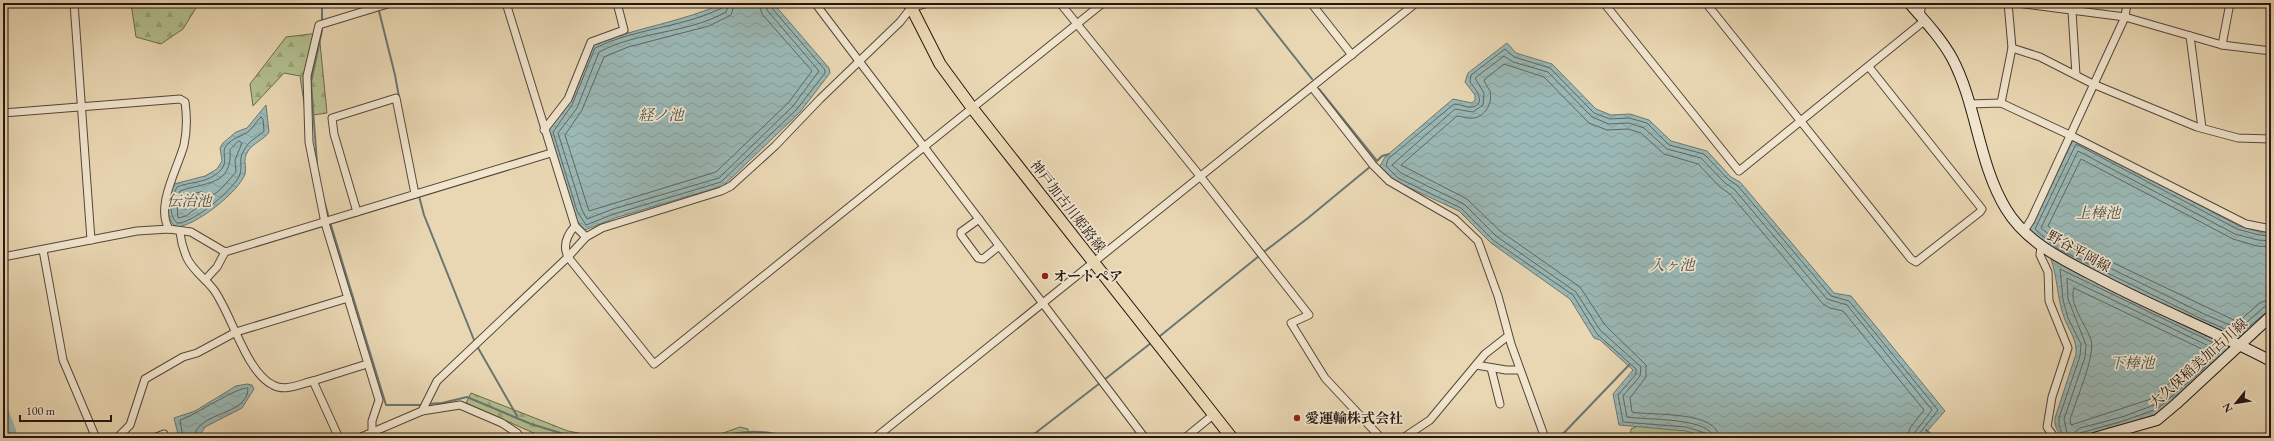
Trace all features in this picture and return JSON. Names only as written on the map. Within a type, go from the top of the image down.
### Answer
[{"type":"main road","name":"野谷平岡線","points":[[1908,3],[1952,58],[1969,104],[1998,194],[2013,220],[2024,231],[2041,246],[2153,306],[2240,345],[2271,361]]},
{"type":"main road","name":"神戸加古川姫路線","points":[[910,6],[940,64],[972,109],[1232,438]]},
{"type":"main road","name":"大久保稲美加古川線","points":[[2094,438],[2157,420],[2271,316]]},
{"type":"street","points":[[74,3],[91,240]]},
{"type":"street","points":[[372,435],[372,421],[378,400],[325,222],[309,142],[307,76],[318,25],[391,3]]},
{"type":"street","points":[[506,3],[551,153],[575,226],[586,237]]},
{"type":"street","points":[[544,130],[568,99],[590,42],[624,30],[617,3]]},
{"type":"street","points":[[815,3],[1146,438]]},
{"type":"street","points":[[422,412],[437,381],[568,257],[586,237],[602,228],[721,191],[730,186],[775,146],[820,99],[860,62],[910,6],[928,3]]},
{"type":"street","points":[[1060,3],[1078,23],[1309,315],[1291,323],[1325,378],[1381,438]]},
{"type":"street","points":[[575,226],[566,238],[566,253],[568,257],[654,364],[1103,3]]},
{"type":"street","points":[[1311,3],[1352,55]]},
{"type":"street","points":[[875,438],[1416,3]]},
{"type":"street","points":[[1604,3],[1738,171],[1868,67],[1922,19],[1922,3]]},
{"type":"street","points":[[1706,3],[1802,121],[1913,262],[1916,262],[1982,209],[1868,67]]},
{"type":"street","points":[[2001,103],[2012,48],[2008,3]]},
{"type":"street","points":[[2018,3],[2125,17],[2222,45],[2271,51]]},
{"type":"street","points":[[2024,231],[2031,220],[2125,17],[2127,3]]},
{"type":"street","points":[[2222,45],[2230,3]]},
{"type":"street","points":[[2072,10],[2076,75]]},
{"type":"street","points":[[2190,36],[2202,128]]},
{"type":"street","points":[[2012,48],[2040,57],[2093,84],[2202,128],[2238,138],[2271,140]]},
{"type":"street","points":[[1312,87],[1373,165],[1389,181],[1455,219],[1478,241],[1498,296],[1508,336],[1519,370],[1545,438]]},
{"type":"street","points":[[357,212],[334,134],[332,118],[396,98],[415,194]]},
{"type":"street","points":[[3,113],[180,99],[185,102],[187,117],[184,145],[173,173],[165,207],[166,222],[169,229]]},
{"type":"street","points":[[1969,104],[2001,103],[2070,135],[2246,224],[2271,229]]},
{"type":"street","points":[[205,280],[217,267],[225,252],[551,153]]},
{"type":"street","points":[[978,219],[961,232],[961,235],[978,258],[983,259],[999,246]]},
{"type":"street","points":[[3,257],[137,231],[169,229],[180,232],[191,232],[225,252]]},
{"type":"street","points":[[180,232],[182,246],[188,260],[215,291],[254,368],[265,381],[274,386],[286,389],[367,364]]},
{"type":"street","points":[[2041,246],[2040,255],[2048,272],[2049,301],[2068,348],[2052,397],[2047,427],[2055,438]]},
{"type":"street","points":[[43,250],[63,360],[96,438]]},
{"type":"street","points":[[117,438],[130,425],[145,379],[183,357],[197,353],[236,332],[348,298]]},
{"type":"street","points":[[1403,438],[1430,420],[1485,354],[1508,336]]},
{"type":"street","points":[[1476,365],[1491,368],[1519,370]]},
{"type":"street","points":[[1491,368],[1500,404]]},
{"type":"street","points":[[314,381],[325,410],[339,438]]},
{"type":"street","points":[[359,438],[372,435],[422,412],[460,405],[502,423],[517,433],[521,438]]},
{"type":"street","points":[[1185,438],[1213,415]]},
{"type":"street","points":[[154,438],[164,434]]},
{"type":"green space","points":[[131,3],[199,3],[183,29],[161,44],[136,37]]},
{"type":"green space","points":[[319,33],[327,113],[306,116],[300,76],[284,73],[253,106],[250,84],[286,37]]},
{"type":"green space","points":[[471,393],[568,431],[604,438],[545,438],[466,403]]},
{"type":"green space","points":[[1663,414],[1713,438],[1630,438],[1631,429]]},
{"type":"green space","points":[[740,427],[748,429],[748,438],[709,438]]},
{"type":"water","name":"経ノ池","points":[[724,3],[773,3],[829,68],[830,73],[800,112],[723,186],[615,218],[585,230],[575,219],[548,131],[565,108],[592,45],[708,10]]},
{"type":"water","name":"入ヶ池","points":[[1507,43],[1516,53],[1552,64],[1596,109],[1611,115],[1630,114],[1649,120],[1671,141],[1707,151],[1731,177],[1740,182],[1834,293],[1851,296],[1945,411],[1921,438],[1710,438],[1686,431],[1619,425],[1613,394],[1633,370],[1600,340],[1594,338],[1570,299],[1491,243],[1459,211],[1395,181],[1380,166],[1385,157],[1453,99],[1472,103],[1475,100],[1475,95],[1465,82],[1468,73]]},
{"type":"water","name":"伝治池","points":[[266,105],[269,132],[248,151],[245,158],[245,174],[241,181],[225,199],[204,215],[194,221],[176,227],[169,218],[168,212],[170,195],[174,184],[205,176],[217,169],[222,161],[220,148],[223,143],[236,132],[247,128]]},
{"type":"water","name":"上棒池","points":[[2074,138],[2239,226],[2260,232],[2271,232],[2271,313],[2240,339],[2200,323],[2056,252],[2029,231]]},
{"type":"water","name":"下棒池","points":[[2051,259],[2229,346],[2228,351],[2159,413],[2078,438],[2061,438],[2055,425],[2055,418],[2076,354],[2076,349],[2074,340],[2062,312]]},
{"type":"water","points":[[247,384],[252,385],[254,389],[242,408],[205,427],[198,438],[179,438],[174,418],[195,411],[236,386]]},
{"type":"waterway","points":[[317,163],[311,82],[322,30],[322,3]]},
{"type":"waterway","points":[[377,3],[399,97]]},
{"type":"waterway","points":[[1252,3],[1312,79]]},
{"type":"waterway","points":[[1319,89],[1377,161],[1382,156],[1389,154]]},
{"type":"waterway","points":[[1265,251],[1371,166]]},
{"type":"waterway","points":[[419,196],[424,215],[474,340]]},
{"type":"waterway","points":[[324,201],[329,218]]},
{"type":"waterway","points":[[330,222],[386,405],[423,405]]},
{"type":"waterway","points":[[1160,336],[1259,256]]},
{"type":"waterway","points":[[1104,380],[1151,343]]},
{"type":"waterway","points":[[477,346],[517,416]]},
{"type":"waterway","points":[[1559,438],[1629,365]]},
{"type":"waterway","points":[[1029,438],[1100,383]]},
{"type":"waterway","points":[[427,404],[442,403],[467,397],[531,424],[577,438]]},
{"type":"waterway","points":[[3,411],[13,438]]},
{"type":"waterway","points":[[1926,430],[1935,438]]},
{"type":"waterway","points":[[719,438],[746,432],[772,433],[790,438]]},
{"type":"place","name":"オートペア","points":[[1045,276]]},
{"type":"place","name":"愛運輸株式会社","points":[[1297,418]]}]
